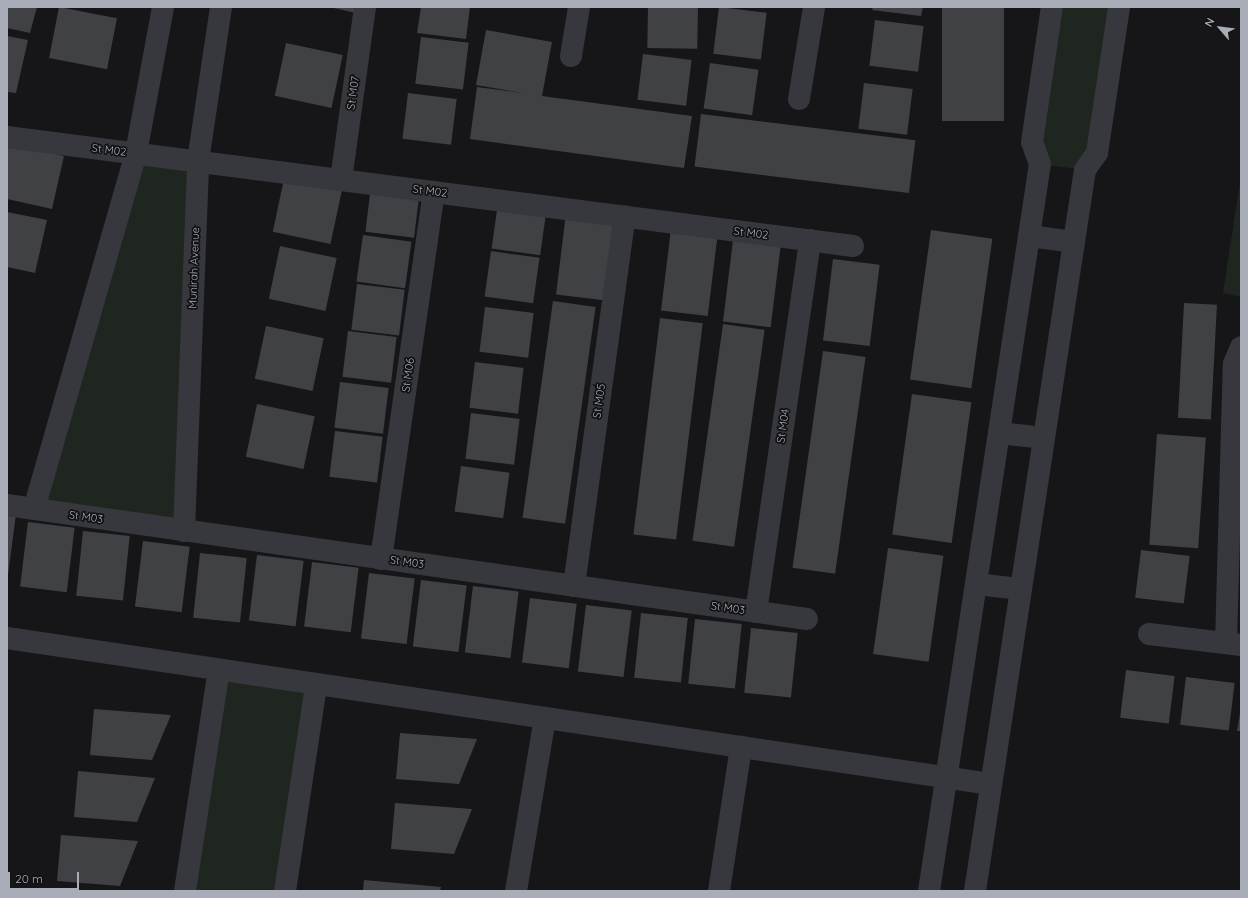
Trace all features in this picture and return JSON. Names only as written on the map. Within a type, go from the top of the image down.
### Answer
[{"type":"street","points":[[34,509],[136,153],[163,7]]},
{"type":"street","name":"Munirah Avenue","points":[[184,531],[198,162],[221,7]]},
{"type":"street","name":"St M07","points":[[341,180],[364,7]]},
{"type":"street","points":[[571,56],[579,7]]},
{"type":"street","points":[[799,99],[814,7]]},
{"type":"street","points":[[929,891],[1040,164],[1032,142],[1052,7]]},
{"type":"street","points":[[975,891],[1085,170],[1097,153],[1119,7]]},
{"type":"street","name":"St M02","points":[[7,137],[853,246]]},
{"type":"street","name":"St M06","points":[[381,559],[434,192]]},
{"type":"street","name":"St M05","points":[[574,586],[625,216]]},
{"type":"street","points":[[1029,236],[1074,242]]},
{"type":"street","name":"St M04","points":[[756,612],[810,240]]},
{"type":"street","points":[[1149,634],[1233,644],[1234,364],[1241,347]]},
{"type":"street","points":[[999,434],[1044,438]]},
{"type":"street","name":"St M03","points":[[7,505],[808,619]]},
{"type":"street","points":[[976,584],[1020,589]]},
{"type":"street","points":[[7,638],[991,784]]},
{"type":"street","points":[[185,891],[219,670]]},
{"type":"street","points":[[285,891],[316,685]]},
{"type":"street","points":[[516,891],[545,718]]},
{"type":"street","points":[[719,891],[741,747]]},
{"type":"shaded area","points":[[1052,7],[1119,7],[1085,170],[1040,164]]},
{"type":"shaded area","points":[[136,153],[198,161],[184,531],[34,509]]},
{"type":"shaded area","points":[[1241,175],[1241,297],[1223,293]]},
{"type":"shaded area","points":[[219,670],[316,685],[283,891],[184,891]]},
{"type":"building","points":[[7,7],[37,7],[30,33],[7,28]]},
{"type":"building","points":[[59,7],[117,18],[107,69],[49,58]]},
{"type":"building","points":[[329,7],[357,7],[356,13]]},
{"type":"building","points":[[421,7],[470,7],[466,39],[417,33]]},
{"type":"building","points":[[648,7],[698,8],[697,49],[647,48]]},
{"type":"building","points":[[719,7],[767,13],[761,59],[713,54]]},
{"type":"building","points":[[873,7],[923,7],[921,16],[872,10]]},
{"type":"building","points":[[942,7],[1004,7],[1004,121],[942,121]]},
{"type":"building","points":[[875,20],[924,26],[918,72],[869,66]]},
{"type":"building","points":[[486,30],[552,42],[542,96],[692,116],[684,168],[470,139],[477,87],[523,93],[476,85]]},
{"type":"building","points":[[7,36],[28,40],[16,93],[7,92]]},
{"type":"building","points":[[421,37],[469,43],[463,89],[415,84]]},
{"type":"building","points":[[286,43],[343,55],[332,108],[275,96]]},
{"type":"building","points":[[643,54],[692,60],[686,106],[637,100]]},
{"type":"building","points":[[710,63],[759,70],[752,115],[704,109]]},
{"type":"building","points":[[864,83],[913,89],[907,135],[858,129]]},
{"type":"building","points":[[408,93],[457,99],[451,145],[402,139]]},
{"type":"building","points":[[701,114],[915,140],[909,193],[695,167]]},
{"type":"building","points":[[7,144],[64,156],[52,209],[7,199]]},
{"type":"building","points":[[284,179],[342,191],[330,244],[273,232]]},
{"type":"building","points":[[371,186],[420,192],[414,238],[365,232]]},
{"type":"building","points":[[498,203],[547,210],[540,255],[492,249]]},
{"type":"building","points":[[7,212],[47,220],[35,273],[7,267]]},
{"type":"building","points":[[566,213],[614,219],[604,300],[556,294]]},
{"type":"building","points":[[671,229],[718,235],[708,316],[661,310]]},
{"type":"building","points":[[931,230],[992,239],[971,388],[910,380]]},
{"type":"building","points":[[363,235],[412,242],[405,288],[356,282]]},
{"type":"building","points":[[733,240],[781,246],[771,327],[723,321]]},
{"type":"building","points":[[280,246],[337,258],[326,311],[269,299]]},
{"type":"building","points":[[491,251],[540,258],[533,303],[485,297]]},
{"type":"building","points":[[833,259],[880,265],[870,346],[823,340]]},
{"type":"building","points":[[357,284],[405,290],[399,336],[351,330]]},
{"type":"building","points":[[553,301],[596,307],[565,524],[523,518]]},
{"type":"building","points":[[1184,303],[1217,305],[1211,420],[1178,418]]},
{"type":"building","points":[[485,307],[534,313],[528,358],[480,352]]},
{"type":"building","points":[[660,318],[703,323],[676,540],[633,534]]},
{"type":"building","points":[[723,324],[765,330],[734,547],[693,541]]},
{"type":"building","points":[[266,326],[324,338],[312,391],[255,379]]},
{"type":"building","points":[[348,331],[397,337],[391,383],[342,377]]},
{"type":"building","points":[[823,351],[866,357],[835,574],[793,568]]},
{"type":"building","points":[[475,362],[524,368],[518,414],[469,408]]},
{"type":"building","points":[[340,382],[389,388],[383,434],[334,428]]},
{"type":"building","points":[[912,394],[971,402],[952,543],[892,535]]},
{"type":"building","points":[[257,404],[315,416],[303,469],[246,457]]},
{"type":"building","points":[[471,413],[520,419],[514,465],[465,459]]},
{"type":"building","points":[[335,431],[383,437],[377,483],[329,477]]},
{"type":"building","points":[[1157,434],[1206,437],[1198,548],[1149,545]]},
{"type":"building","points":[[461,466],[510,473],[503,518],[455,512]]},
{"type":"building","points":[[7,513],[16,514],[8,575],[7,575]]},
{"type":"building","points":[[28,522],[75,528],[67,592],[20,587]]},
{"type":"building","points":[[83,531],[130,536],[123,601],[76,596]]},
{"type":"building","points":[[143,541],[190,547],[182,612],[135,607]]},
{"type":"building","points":[[888,548],[943,556],[929,662],[873,654]]},
{"type":"building","points":[[1141,550],[1190,556],[1184,604],[1135,598]]},
{"type":"building","points":[[200,553],[247,558],[240,623],[193,618]]},
{"type":"building","points":[[257,555],[304,561],[296,626],[249,621]]},
{"type":"building","points":[[312,562],[359,568],[351,632],[304,627]]},
{"type":"building","points":[[369,573],[415,579],[407,644],[361,639]]},
{"type":"building","points":[[421,580],[467,586],[458,652],[413,647]]},
{"type":"building","points":[[473,586],[519,592],[510,658],[465,653]]},
{"type":"building","points":[[530,598],[577,604],[569,668],[522,663]]},
{"type":"building","points":[[586,605],[632,611],[623,677],[578,672]]},
{"type":"building","points":[[641,613],[688,618],[681,683],[634,678]]},
{"type":"building","points":[[695,619],[742,624],[735,689],[688,684]]},
{"type":"building","points":[[751,628],[798,633],[791,698],[744,693]]},
{"type":"building","points":[[1126,670],[1175,676],[1169,724],[1120,718]]},
{"type":"building","points":[[1186,677],[1235,683],[1229,731],[1180,725]]},
{"type":"building","points":[[1241,707],[1241,731],[1237,731]]},
{"type":"building","points":[[94,709],[171,715],[152,760],[90,755]]},
{"type":"building","points":[[400,733],[477,739],[459,784],[396,779]]},
{"type":"building","points":[[78,771],[155,778],[137,822],[74,817]]},
{"type":"building","points":[[395,803],[472,809],[454,854],[391,849]]},
{"type":"building","points":[[61,835],[138,841],[120,886],[57,881]]},
{"type":"building","points":[[364,880],[441,887],[440,891],[363,891]]}]
